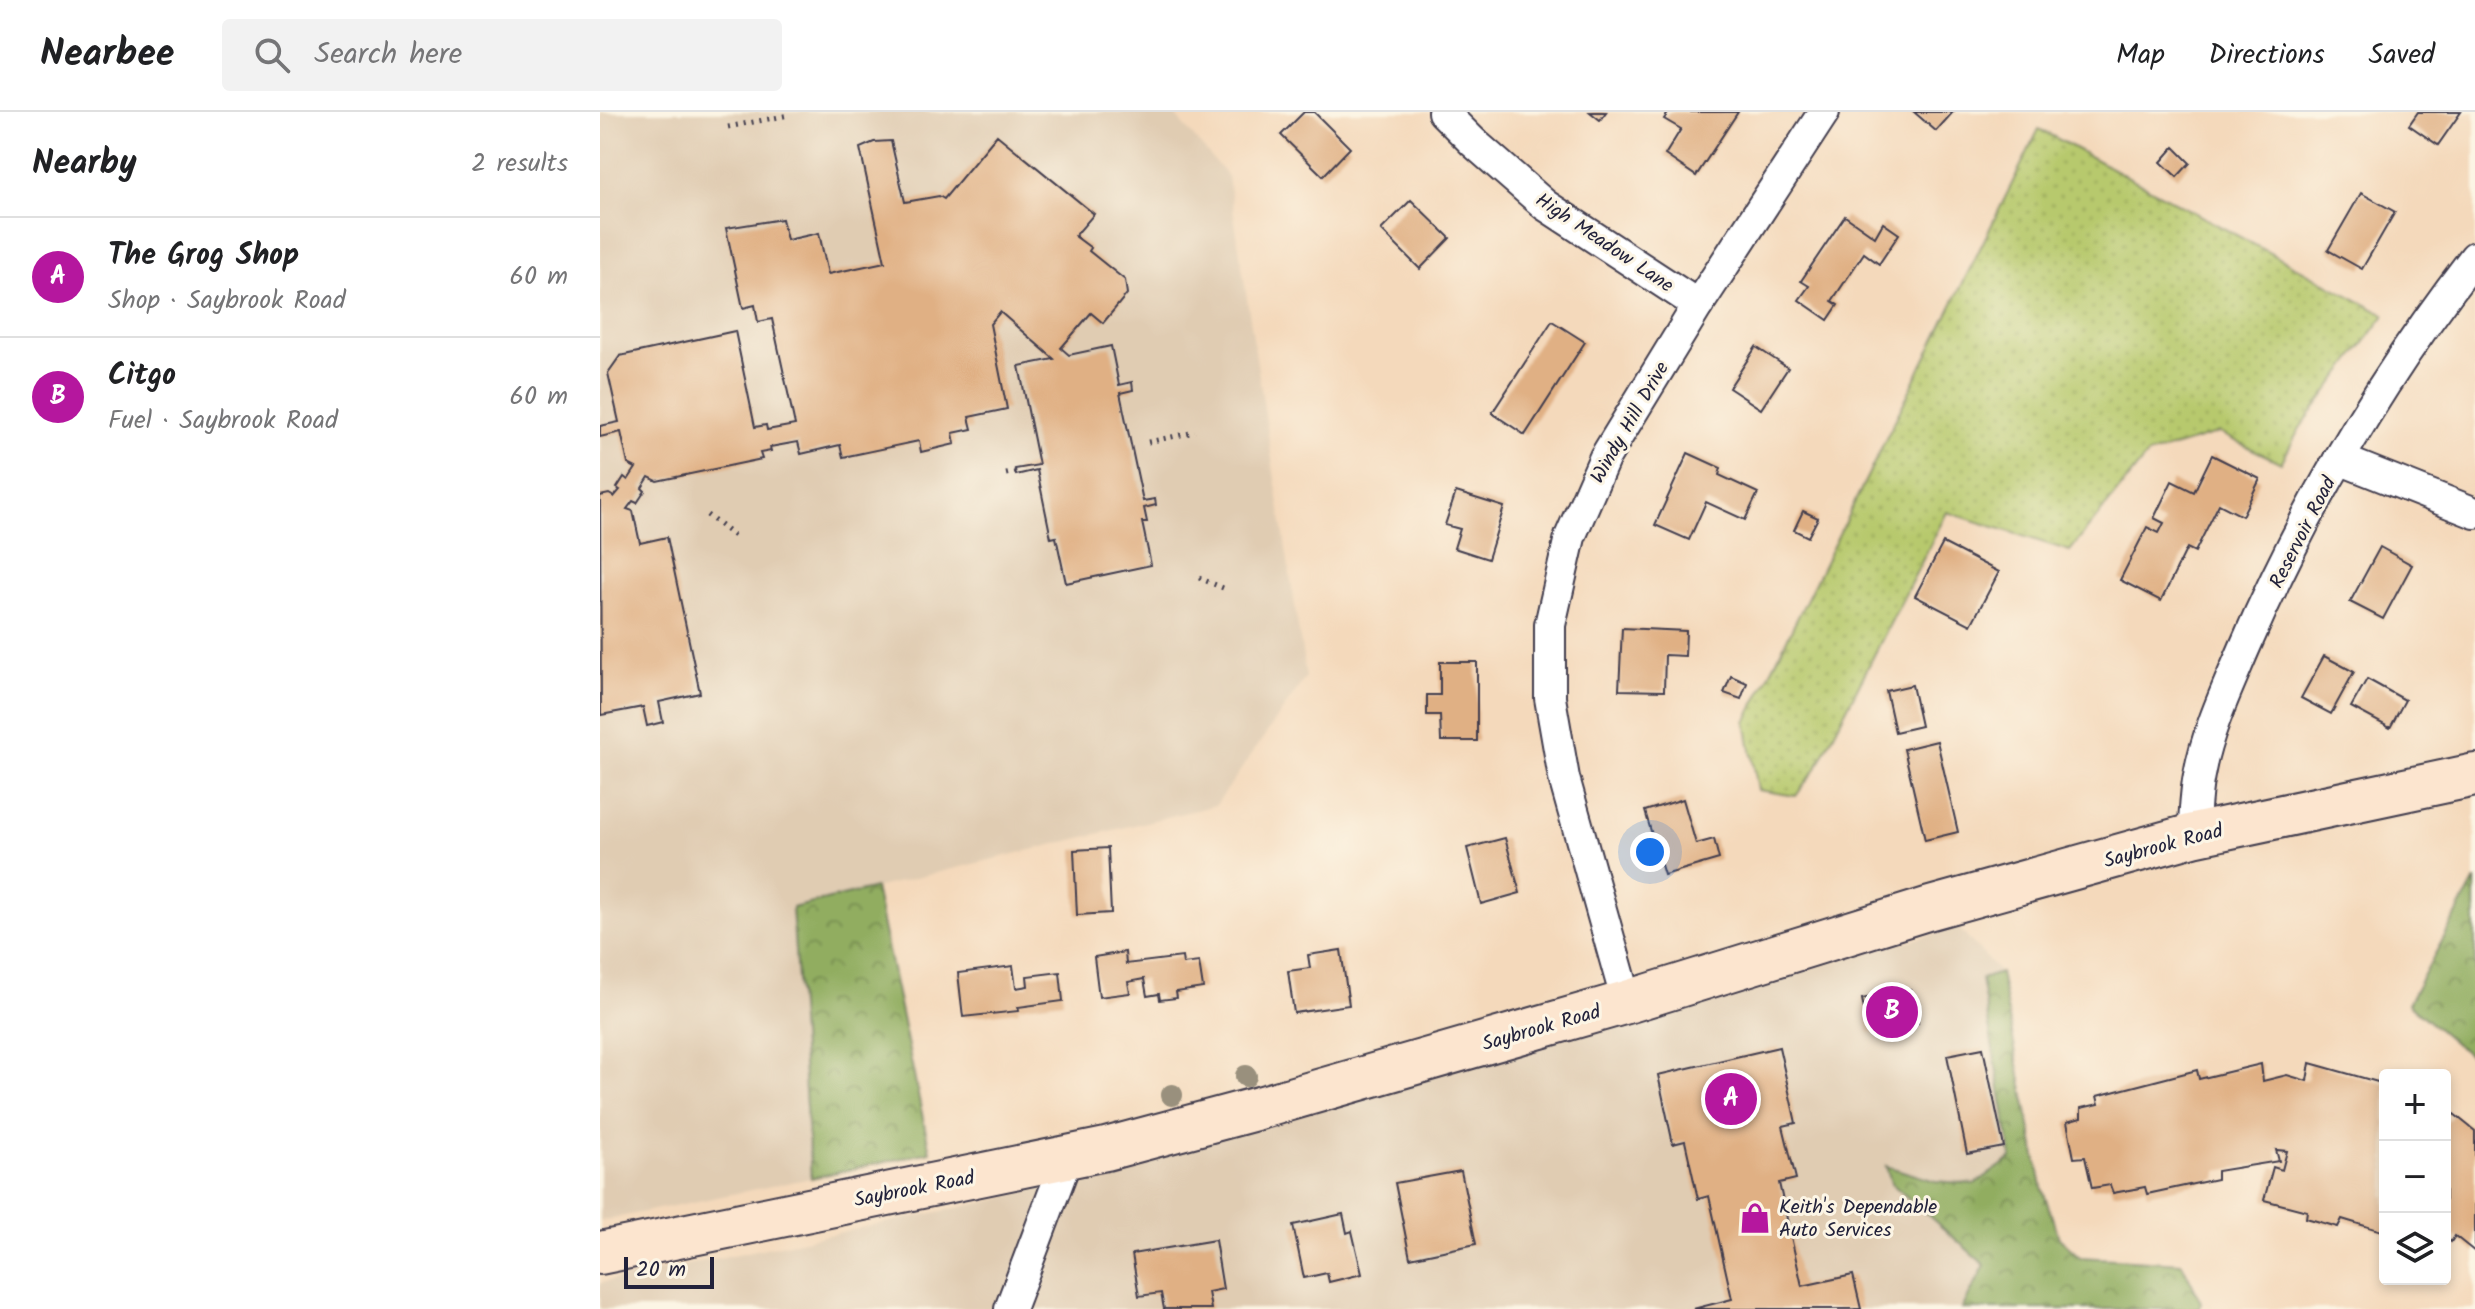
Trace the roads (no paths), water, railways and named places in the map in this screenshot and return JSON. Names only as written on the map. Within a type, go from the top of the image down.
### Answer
[{"type":"main road","name":"Saybrook Road","points":[[600,1253],[1067,1158],[1259,1108],[1627,1002],[1927,909],[2193,835],[2475,775]]},
{"type":"street","name":"High Meadow Lane","points":[[1443,112],[1545,205],[1698,305]]},
{"type":"street","name":"Windy Hill Drive","points":[[1627,1002],[1564,778],[1550,698],[1550,625],[1570,537],[1605,457],[1698,305],[1824,112]]},
{"type":"street","name":"Reservoir Road","points":[[2193,835],[2198,776],[2216,719],[2260,613],[2339,459],[2401,359],[2475,257]]},
{"type":"street","points":[[2339,459],[2475,513]]},
{"type":"street","points":[[1010,1309],[1067,1158]]},
{"type":"place","name":"Citgo","points":[[1892,1012]]},
{"type":"place","name":"The Grog Shop","points":[[1731,1099]]},
{"type":"place","name":"Keith's Dependable Auto Services","points":[[1755,1218]]}]
